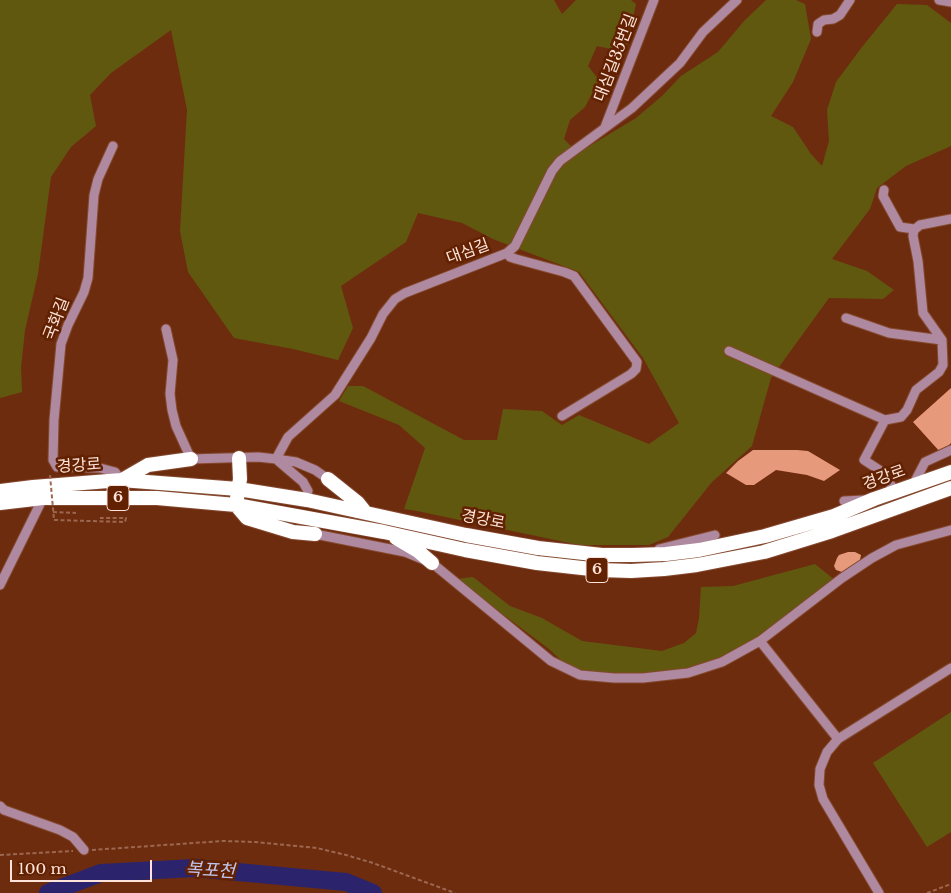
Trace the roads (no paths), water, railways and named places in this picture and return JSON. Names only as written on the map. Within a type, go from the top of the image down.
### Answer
[{"type":"highway","points":[[239,458],[240,479],[236,505],[247,518],[293,532],[315,533]]},
{"type":"highway","points":[[121,480],[148,465],[191,459]]},
{"type":"highway","name":"경강로","points":[[0,491],[33,486],[121,480],[238,489],[307,500],[466,535],[538,548],[602,555],[633,555],[699,550],[765,536],[834,516],[874,499],[951,472]]},
{"type":"highway","points":[[328,478],[358,503],[366,513]]},
{"type":"highway","name":"경강로","points":[[0,503],[43,498],[157,498],[236,505],[384,532],[465,550],[570,568],[664,570],[729,560],[798,542],[951,488]]},
{"type":"highway","points":[[384,532],[418,551],[432,563]]},
{"type":"street","name":"대심길35번길","points":[[605,127],[654,0]]},
{"type":"street","name":"대심길","points":[[276,459],[288,437],[334,395],[371,338],[383,314],[395,299],[437,279],[507,253],[515,246],[552,171],[560,161],[632,108],[680,63],[703,32],[737,0]]},
{"type":"street","points":[[817,32],[818,24],[840,15],[850,0]]},
{"type":"street","points":[[940,0],[951,2]]},
{"type":"street","name":"국화길","points":[[113,146],[98,179],[94,195],[88,278],[84,292],[61,344],[54,420],[53,460],[57,467],[100,468],[115,472],[121,480]]},
{"type":"street","points":[[884,190],[883,196],[900,227],[914,230]]},
{"type":"street","points":[[730,351],[885,420],[901,417],[907,410],[916,390],[939,372],[943,365],[942,340],[923,312],[918,261],[913,236],[914,230],[920,225],[951,219]]},
{"type":"street","points":[[507,253],[510,257],[574,276],[637,362],[636,369],[631,374],[562,416]]},
{"type":"street","points":[[846,318],[889,333],[942,340]]},
{"type":"street","points":[[166,329],[173,360],[170,394],[172,410],[176,426],[191,459],[258,456],[296,462],[328,478]]},
{"type":"street","points":[[885,420],[864,460],[884,473],[895,492]]},
{"type":"street","points":[[912,486],[925,462],[951,450]]},
{"type":"street","points":[[276,459],[303,482],[308,491]]},
{"type":"street","points":[[0,585],[43,498]]},
{"type":"street","points":[[844,501],[874,499]]},
{"type":"street","points":[[315,533],[390,548],[432,563],[535,650],[551,661],[580,675],[624,678],[688,673],[722,662],[760,641],[842,578],[872,558],[896,545],[951,530]]},
{"type":"street","points":[[633,555],[715,535]]},
{"type":"street","points":[[760,641],[838,738]]},
{"type":"street","points":[[879,893],[823,800],[819,785],[820,769],[827,752],[838,738],[951,668]]},
{"type":"street","points":[[0,806],[4,810],[60,830],[73,837],[84,850]]},
{"type":"waterway","name":"복포천","points":[[48,893],[101,873],[194,868],[346,882],[373,893]]}]
